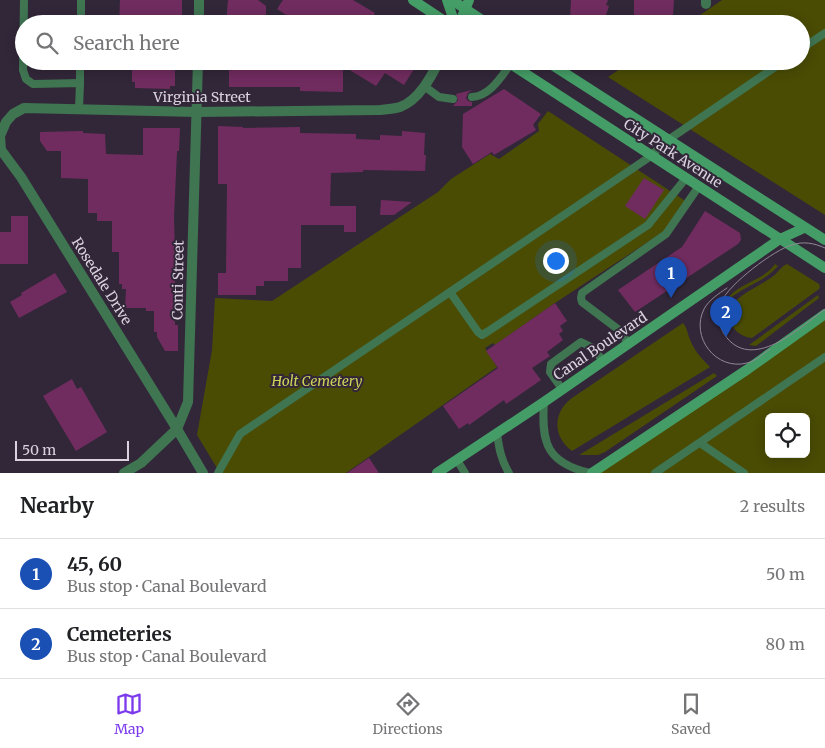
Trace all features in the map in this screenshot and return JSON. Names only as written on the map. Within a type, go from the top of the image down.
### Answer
[{"type":"main road","points":[[413,0],[435,15]]},
{"type":"main road","points":[[447,0],[452,15]]},
{"type":"main road","points":[[452,0],[467,4],[479,15]]},
{"type":"main road","name":"City Park Avenue","points":[[522,70],[825,268]]},
{"type":"main road","name":"City Park Avenue","points":[[560,70],[825,240]]},
{"type":"main road","name":"Canal Boulevard","points":[[437,473],[544,402],[780,239],[804,228]]},
{"type":"main road","points":[[591,473],[748,369],[825,314]]},
{"type":"street","points":[[199,0],[199,15]]},
{"type":"street","name":"Conti Street","points":[[124,473],[141,463],[177,429],[188,402],[198,70]]},
{"type":"street","name":"Virginia Street","points":[[24,108],[197,112],[380,110],[401,106],[414,97],[434,70]]},
{"type":"street","name":"Rosedale Drive","points":[[24,108],[13,114],[6,122],[0,136],[1,150],[21,177],[203,473]]},
{"type":"lane","points":[[24,0],[24,15]]},
{"type":"lane","points":[[81,0],[81,15]]},
{"type":"lane","points":[[810,43],[825,33]]},
{"type":"lane","points":[[23,70],[26,78],[33,84],[80,83]]},
{"type":"lane","points":[[79,110],[80,70]]},
{"type":"lane","points":[[472,97],[483,95],[490,90],[504,70]]},
{"type":"lane","points":[[218,473],[240,434],[651,156],[668,140],[771,70]]},
{"type":"lane","points":[[424,86],[439,97],[453,99]]},
{"type":"lane","points":[[450,292],[482,335],[648,225],[686,178]]},
{"type":"lane","points":[[629,344],[619,330],[582,302],[580,298],[582,293],[666,234],[699,186]]},
{"type":"lane","points":[[562,389],[550,372],[551,364],[581,342],[593,348],[603,361]]},
{"type":"lane","points":[[655,473],[825,357]]},
{"type":"lane","points":[[544,402],[542,426],[552,452],[562,463],[574,469],[591,473]]},
{"type":"lane","points":[[497,433],[503,464],[509,473]]},
{"type":"lane","points":[[700,443],[744,473]]},
{"type":"lane","points":[[457,460],[466,473]]},
{"type":"green space","points":[[722,0],[825,0],[825,215],[608,77],[618,70],[810,70],[810,15],[700,15]]},
{"type":"green space","name":"Holt Cemetery","points":[[548,111],[687,202],[666,230],[495,345],[493,343],[485,348],[497,367],[346,473],[220,473],[197,435],[212,350],[215,298],[272,301],[438,192],[451,179],[490,154],[499,159],[539,131],[538,124]]},
{"type":"green space","points":[[775,264],[778,266],[766,277],[725,303],[735,291],[764,275]]},
{"type":"green space","points":[[787,264],[819,284],[819,289],[752,338],[736,331],[729,317],[734,303],[772,277]]},
{"type":"green space","points":[[818,295],[819,298],[756,346],[749,345]]},
{"type":"green space","points":[[825,314],[825,473],[592,473]]},
{"type":"green space","points":[[683,323],[695,349],[710,367],[572,451],[565,445],[558,431],[557,424],[561,410],[566,404],[572,398]]},
{"type":"green space","points":[[714,373],[717,376],[605,452],[598,455],[579,455]]},
{"type":"building","points":[[120,0],[182,0],[182,15],[119,15]]},
{"type":"building","points":[[228,0],[258,0],[266,6],[266,15],[227,15]]},
{"type":"building","points":[[283,0],[353,0],[375,13],[374,15],[286,15],[277,9]]},
{"type":"building","points":[[571,0],[608,0],[606,5],[609,6],[606,15],[570,15]]},
{"type":"building","points":[[634,0],[674,0],[673,15],[634,15]]},
{"type":"building","points":[[132,70],[175,70],[175,86],[170,86],[170,89],[135,88],[135,82],[132,82]]},
{"type":"building","points":[[229,70],[343,70],[343,92],[300,91],[300,87],[229,87]]},
{"type":"building","points":[[350,70],[413,70],[404,85],[385,73],[376,86]]},
{"type":"building","points":[[504,89],[541,114],[533,125],[536,130],[494,155],[492,152],[473,164],[462,147],[463,114]]},
{"type":"building","points":[[472,90],[466,98],[472,102],[472,106],[453,106],[458,100],[456,94]]},
{"type":"building","points":[[218,126],[243,128],[300,127],[300,133],[356,134],[356,139],[380,140],[380,135],[402,136],[402,131],[425,133],[425,171],[363,170],[363,172],[331,173],[330,206],[356,206],[356,232],[344,232],[344,225],[301,225],[301,268],[288,268],[288,281],[264,281],[264,286],[256,286],[256,295],[218,295],[218,273],[226,273],[227,184],[218,184]]},
{"type":"building","points":[[143,128],[180,128],[174,217],[175,250],[178,250],[178,262],[175,262],[175,325],[178,325],[178,351],[165,351],[157,337],[157,332],[154,332],[154,311],[146,311],[146,308],[125,308],[126,289],[122,289],[122,284],[119,284],[119,252],[112,252],[112,221],[97,221],[97,213],[88,213],[88,179],[61,178],[61,151],[47,151],[40,141],[40,132],[83,131],[83,133],[105,134],[106,154],[143,155]]},
{"type":"building","points":[[644,178],[664,190],[645,219],[625,206]]},
{"type":"building","points":[[381,200],[412,202],[394,215],[380,215]]},
{"type":"building","points":[[705,211],[740,233],[741,240],[738,244],[635,312],[618,290],[682,247]]},
{"type":"building","points":[[11,216],[28,216],[28,264],[0,264],[0,232],[11,232]]},
{"type":"building","points":[[55,273],[67,292],[19,318],[10,302],[22,295],[21,293]]},
{"type":"building","points":[[555,303],[567,321],[560,326],[563,331],[559,334],[563,340],[547,352],[550,356],[532,368],[541,380],[506,404],[504,400],[469,425],[468,423],[459,429],[443,406],[498,368],[486,351]]},
{"type":"building","points":[[72,379],[77,389],[81,387],[107,432],[76,451],[43,396]]},
{"type":"building","points":[[369,458],[379,473],[347,473]]},
{"type":"tram line","points":[[825,248],[809,243],[800,243],[784,248],[764,260],[742,277],[726,294],[720,305],[719,318],[724,334],[735,345],[748,350],[761,349],[789,336],[825,309]]},
{"type":"tram line","points":[[727,288],[708,303],[704,309],[700,330],[709,350],[725,362],[736,364],[753,361],[770,349]]},
{"type":"place","name":"45, 60","points":[[671,298]]},
{"type":"place","name":"Cemeteries","points":[[726,337]]}]
